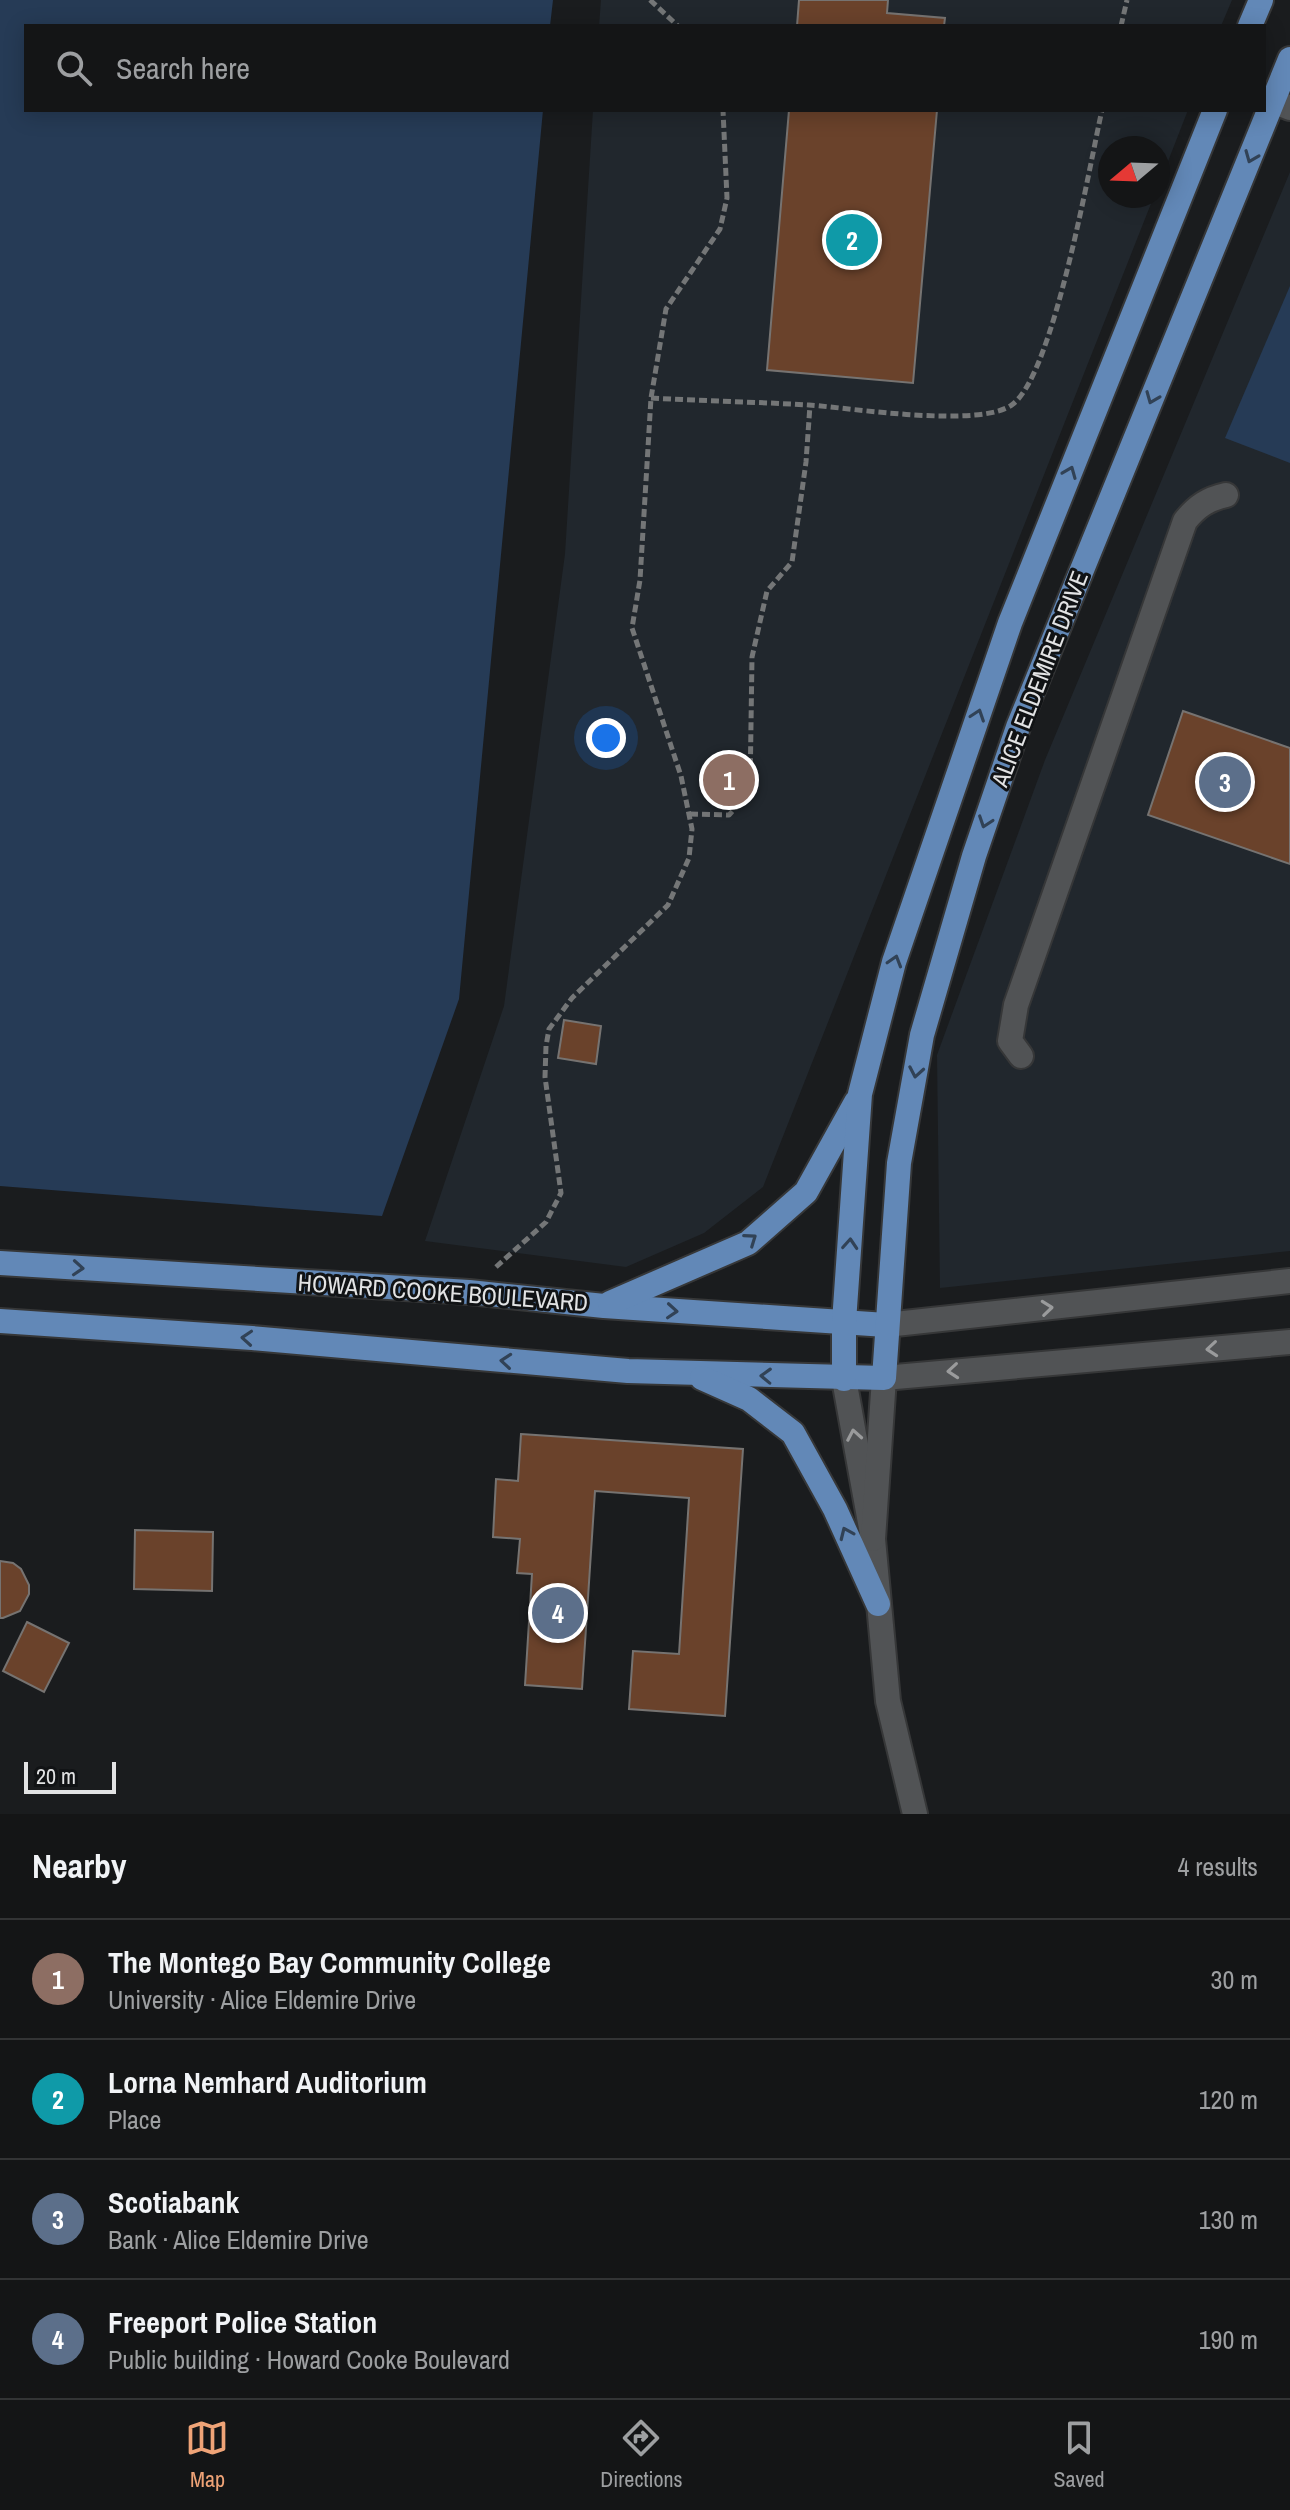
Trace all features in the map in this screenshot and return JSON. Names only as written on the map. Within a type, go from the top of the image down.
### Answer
[{"type":"main road","points":[[1251,24],[1261,0]]},
{"type":"main road","name":"ALICE ELDEMIRE DRIVE","points":[[884,1378],[899,1163],[922,1035],[974,856],[1018,727],[1282,104],[1290,59]]},
{"type":"main road","name":"ALICE ELDEMIRE DRIVE","points":[[844,1379],[844,1322],[860,1094],[894,962],[1010,623],[1214,112]]},
{"type":"main road","points":[[604,1306],[748,1243],[806,1192],[860,1094]]},
{"type":"main road","name":"HOWARD COOKE BOULEVARD","points":[[0,1263],[469,1292],[604,1306],[886,1325]]},
{"type":"main road","points":[[0,1321],[252,1338],[628,1371],[884,1378]]},
{"type":"main road","points":[[691,1373],[749,1399],[793,1433],[835,1509],[878,1604]]},
{"type":"street","points":[[1021,1056],[1010,1041],[1016,1005],[1185,521],[1203,503],[1226,495]]},
{"type":"street","points":[[886,1325],[1290,1281]]},
{"type":"street","points":[[873,1539],[884,1378],[1290,1342]]},
{"type":"street","points":[[844,1379],[873,1539],[888,1701],[907,1812]]},
{"type":"path","points":[[650,0],[676,24]]},
{"type":"path","points":[[1121,24],[1127,0]]},
{"type":"path","points":[[469,1292],[546,1222],[561,1193],[545,1077],[549,1029],[572,998],[668,905],[689,858],[692,829],[681,776],[632,628],[640,580],[651,398],[666,309],[720,229],[727,198],[723,112]]},
{"type":"path","points":[[651,398],[810,405],[899,414],[974,415],[1002,412],[1030,386],[1056,314],[1102,112]]},
{"type":"path","points":[[690,814],[729,815],[750,792],[752,657],[767,591],[792,562],[806,462],[810,405]]},
{"type":"shaded area","points":[[0,0],[553,0],[550,24],[24,24],[24,112],[543,112],[459,999],[382,1216],[0,1186]]},
{"type":"shaded area","points":[[601,0],[1232,0],[1222,24],[599,24]]},
{"type":"shaded area","points":[[593,112],[1187,112],[1170,156],[1170,136],[1098,136],[1098,208],[1149,208],[763,1187],[704,1233],[626,1267],[425,1241],[504,1006],[565,554]]},
{"type":"shaded area","points":[[1290,172],[1290,1251],[940,1288],[937,1055],[1045,760]]},
{"type":"shaded area","points":[[1290,286],[1290,463],[1225,438]]},
{"type":"building","points":[[799,0],[888,0],[887,13],[945,18],[944,24],[797,24]]},
{"type":"building","points":[[789,112],[937,112],[913,383],[767,370]]},
{"type":"building","points":[[1183,711],[1290,748],[1290,864],[1148,815]]},
{"type":"building","points":[[564,1020],[601,1026],[596,1064],[558,1058]]},
{"type":"building","points":[[521,1434],[743,1449],[725,1716],[629,1709],[633,1651],[679,1654],[689,1498],[595,1491],[582,1689],[525,1685],[532,1574],[517,1573],[520,1539],[493,1537],[496,1479],[518,1481]]},
{"type":"building","points":[[135,1530],[213,1532],[212,1591],[134,1589]]},
{"type":"building","points":[[0,1561],[13,1563],[21,1569],[29,1585],[29,1594],[20,1611],[3,1618],[0,1618]]},
{"type":"building","points":[[27,1622],[69,1643],[44,1692],[3,1671]]},
{"type":"place","name":"Lorna Nemhard Auditorium","points":[[852,240]]},
{"type":"place","name":"The Montego Bay Community College","points":[[729,780]]},
{"type":"place","name":"Scotiabank","points":[[1225,782]]},
{"type":"place","name":"Freeport Police Station","points":[[558,1613]]}]
